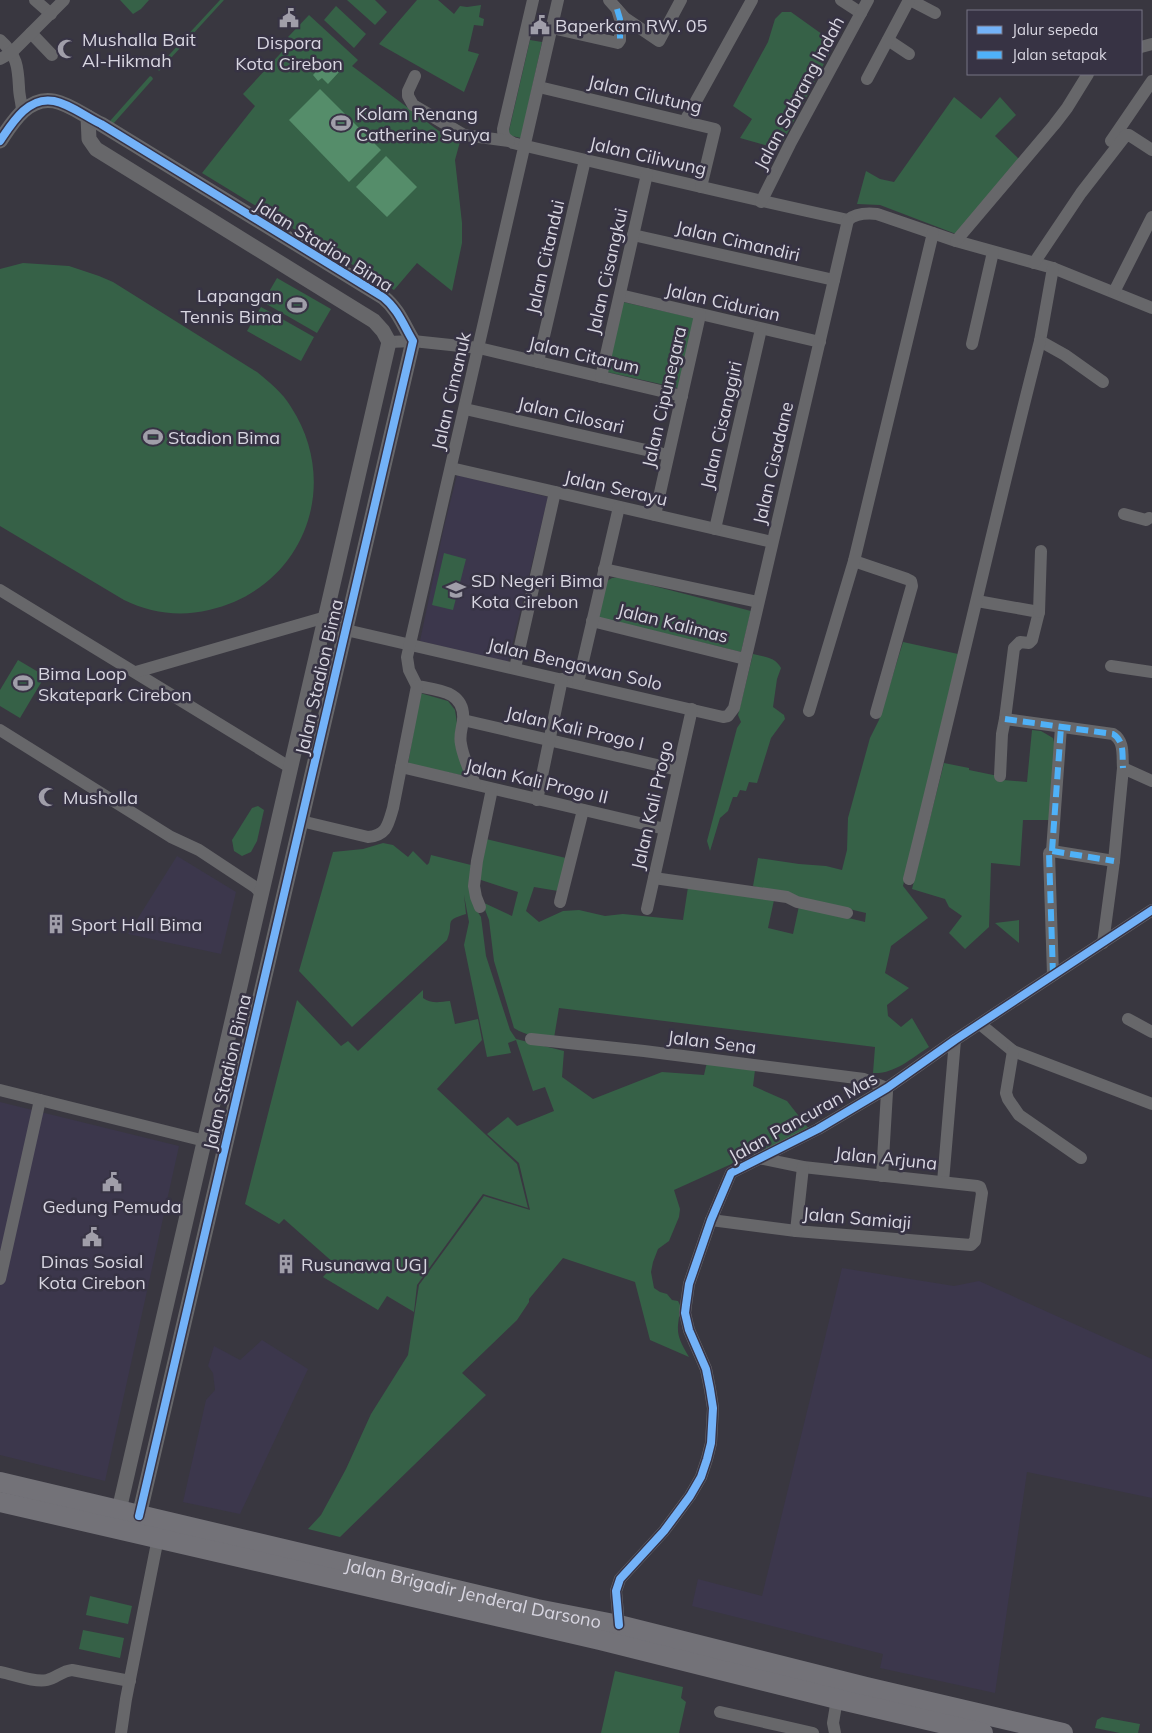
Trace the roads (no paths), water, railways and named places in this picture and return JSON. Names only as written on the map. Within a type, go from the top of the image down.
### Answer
[{"type":"highway","name":"Jalan Brigadir Jenderal Darsono","points":[[0,1482],[118,1510],[610,1642],[837,1699],[984,1733]]},
{"type":"highway","name":"Jalan Brigadir Jenderal Darsono","points":[[0,1502],[158,1538],[417,1590],[537,1609],[619,1625],[895,1694],[1063,1733]]},
{"type":"street","points":[[36,0],[50,14]]},
{"type":"street","points":[[6,56],[64,0]]},
{"type":"street","points":[[509,141],[503,135],[503,129],[533,0]]},
{"type":"street","name":"Jalan Cimanuk","points":[[417,686],[411,677],[407,657],[452,468],[558,0]]},
{"type":"street","points":[[613,5],[625,18],[659,41],[681,0]]},
{"type":"street","points":[[685,120],[752,0]]},
{"type":"street","points":[[841,0],[861,13]]},
{"type":"street","name":"Jalan Sabrang Indah","points":[[762,202],[790,144],[868,0]]},
{"type":"street","points":[[867,79],[910,0],[935,13]]},
{"type":"street","points":[[552,28],[618,43],[620,40],[620,19],[613,5]]},
{"type":"street","points":[[31,33],[52,55]]},
{"type":"street","points":[[0,40],[8,47],[6,56]]},
{"type":"street","points":[[888,40],[910,54]]},
{"type":"street","points":[[6,56],[19,72],[18,88],[22,101],[22,112]]},
{"type":"street","points":[[956,241],[1060,117],[1087,75]]},
{"type":"street","points":[[415,76],[408,90],[408,96],[413,105],[464,135],[509,141],[526,146]]},
{"type":"street","points":[[1081,193],[1093,167],[1152,80]]},
{"type":"street","name":"Jalan Cilutung","points":[[539,87],[685,120],[715,129],[701,187]]},
{"type":"street","name":"Jalan Stadion Bima","points":[[0,141],[22,112],[33,104],[53,101],[70,108],[383,297],[401,319],[413,341],[139,1516]]},
{"type":"street","points":[[94,121],[89,139],[96,149],[374,321],[384,331],[389,342]]},
{"type":"street","points":[[1034,263],[1081,193],[1126,135],[1152,150]]},
{"type":"street","name":"Jalan Ciliwung","points":[[526,146],[762,202],[848,220]]},
{"type":"street","name":"Jalan Citandui","points":[[538,362],[585,160]]},
{"type":"street","name":"Jalan Cisangkui","points":[[601,377],[647,174]]},
{"type":"street","points":[[848,220],[860,214],[877,214],[956,241],[1053,268],[1152,308]]},
{"type":"street","points":[[1114,292],[1152,217]]},
{"type":"street","name":"Jalan Cisadane","points":[[731,714],[734,708],[848,220]]},
{"type":"street","points":[[809,711],[854,561],[933,233]]},
{"type":"street","name":"Jalan Cimandiri","points":[[633,235],[834,280]]},
{"type":"street","points":[[972,344],[993,252]]},
{"type":"street","points":[[909,879],[977,601],[1003,485],[1040,341],[1053,268]]},
{"type":"street","name":"Jalan Cidurian","points":[[620,295],[820,342]]},
{"type":"street","name":"Jalan Cipunegara","points":[[655,515],[700,315]]},
{"type":"street","name":"Jalan Cisanggiri","points":[[715,529],[761,329]]},
{"type":"street","name":"Jalan Citarum","points":[[389,342],[413,341],[479,348],[682,396]]},
{"type":"street","points":[[1040,341],[1087,369],[1103,382]]},
{"type":"street","name":"Jalan Stadion Bima","points":[[118,1510],[389,342]]},
{"type":"street","name":"Jalan Cilosari","points":[[465,409],[668,455]]},
{"type":"street","name":"Jalan Serayu","points":[[452,468],[772,542]]},
{"type":"street","points":[[515,668],[555,492]]},
{"type":"street","points":[[578,683],[619,507]]},
{"type":"street","points":[[1124,514],[1146,520],[1149,518]]},
{"type":"street","points":[[1000,776],[1002,734],[1014,648],[1020,642],[1029,643],[1032,640],[1039,612],[1041,551]]},
{"type":"street","points":[[854,561],[907,579],[911,581],[912,586],[876,713]]},
{"type":"street","points":[[604,570],[758,602]]},
{"type":"street","points":[[0,590],[291,768],[313,771]]},
{"type":"street","points":[[977,601],[1039,612]]},
{"type":"street","points":[[136,672],[326,617],[351,607]]},
{"type":"street","name":"Jalan Kalimas","points":[[592,621],[745,659]]},
{"type":"street","name":"Jalan Bengawan Solo","points":[[346,630],[724,717],[731,714]]},
{"type":"street","points":[[1111,666],[1152,672]]},
{"type":"street","points":[[537,800],[562,680]]},
{"type":"street","points":[[301,821],[368,837],[377,836],[384,832],[388,824],[401,767],[417,686],[447,692],[453,695],[461,705],[463,720],[460,742],[476,784]]},
{"type":"street","name":"Jalan Kali Progo","points":[[646,908],[692,710]]},
{"type":"street","points":[[1005,719],[1110,733],[1119,738],[1121,742],[1123,768],[1114,860],[1103,943]]},
{"type":"street","name":"Jalan Kali Progo I","points":[[463,720],[678,770]]},
{"type":"street","points":[[1053,976],[1049,854],[1052,851],[1061,727]]},
{"type":"street","points":[[0,730],[171,837],[199,850],[256,886],[262,894],[283,900]]},
{"type":"street","name":"Jalan Kali Progo II","points":[[401,767],[665,829]]},
{"type":"street","points":[[1123,768],[1152,781]]},
{"type":"street","points":[[480,907],[474,886],[492,789]]},
{"type":"street","points":[[560,902],[583,810]]},
{"type":"street","points":[[1052,851],[1114,860]]},
{"type":"street","points":[[654,878],[785,897],[797,902],[847,913]]},
{"type":"street","name":"Jalan Pancuran Mas","points":[[619,1625],[616,1591],[620,1579],[676,1516],[701,1477],[711,1443],[713,1408],[710,1388],[706,1369],[689,1330],[685,1313],[689,1284],[711,1220],[731,1173],[818,1129],[887,1088],[955,1040],[1152,910]]},
{"type":"street","points":[[1128,1019],[1152,1032]]},
{"type":"street","points":[[980,1024],[1013,1051],[1152,1104]]},
{"type":"street","name":"Jalan Sena","points":[[531,1039],[644,1051],[864,1079],[887,1088]]},
{"type":"street","points":[[943,1182],[955,1040]]},
{"type":"street","points":[[1013,1051],[1006,1093],[1013,1109],[1081,1158]]},
{"type":"street","points":[[882,1176],[887,1088]]},
{"type":"street","points":[[0,1090],[225,1146]]},
{"type":"street","points":[[0,1279],[40,1100]]},
{"type":"street","name":"Jalan Arjuna","points":[[760,1158],[803,1167],[973,1185],[980,1187],[982,1193],[979,1216]]},
{"type":"street","points":[[796,1231],[803,1167]]},
{"type":"street","name":"Jalan Samiaji","points":[[711,1220],[796,1231],[971,1245],[976,1240],[979,1216]]},
{"type":"street","points":[[121,1733],[158,1538]]},
{"type":"street","points":[[0,1672],[38,1681],[48,1680],[72,1670],[130,1681]]},
{"type":"street","points":[[823,1733],[834,1728],[837,1699]]},
{"type":"street","points":[[720,1712],[813,1733]]},
{"type":"place","name":"Dispora Kota Cirebon","points":[[289,18]]},
{"type":"place","name":"Baperkam RW. 05","points":[[540,25]]},
{"type":"place","name":"Mushalla Bait Al-Hikmah","points":[[67,49]]},
{"type":"place","name":"Kolam Renang Catherine Surya","points":[[341,123]]},
{"type":"place","name":"Lapangan Tennis Bima","points":[[297,305]]},
{"type":"place","name":"Stadion Bima","points":[[153,437]]},
{"type":"place","name":"SD Negeri Bima Kota Cirebon","points":[[456,590]]},
{"type":"place","name":"Bima Loop Skatepark Cirebon","points":[[23,683]]},
{"type":"place","name":"Musholla","points":[[48,797]]},
{"type":"place","name":"Sport Hall Bima","points":[[56,924]]},
{"type":"place","name":"Gedung Pemuda","points":[[112,1182]]},
{"type":"place","name":"Dinas Sosial Kota Cirebon","points":[[92,1237]]},
{"type":"place","name":"Rusunawa UGJ","points":[[286,1264]]}]
